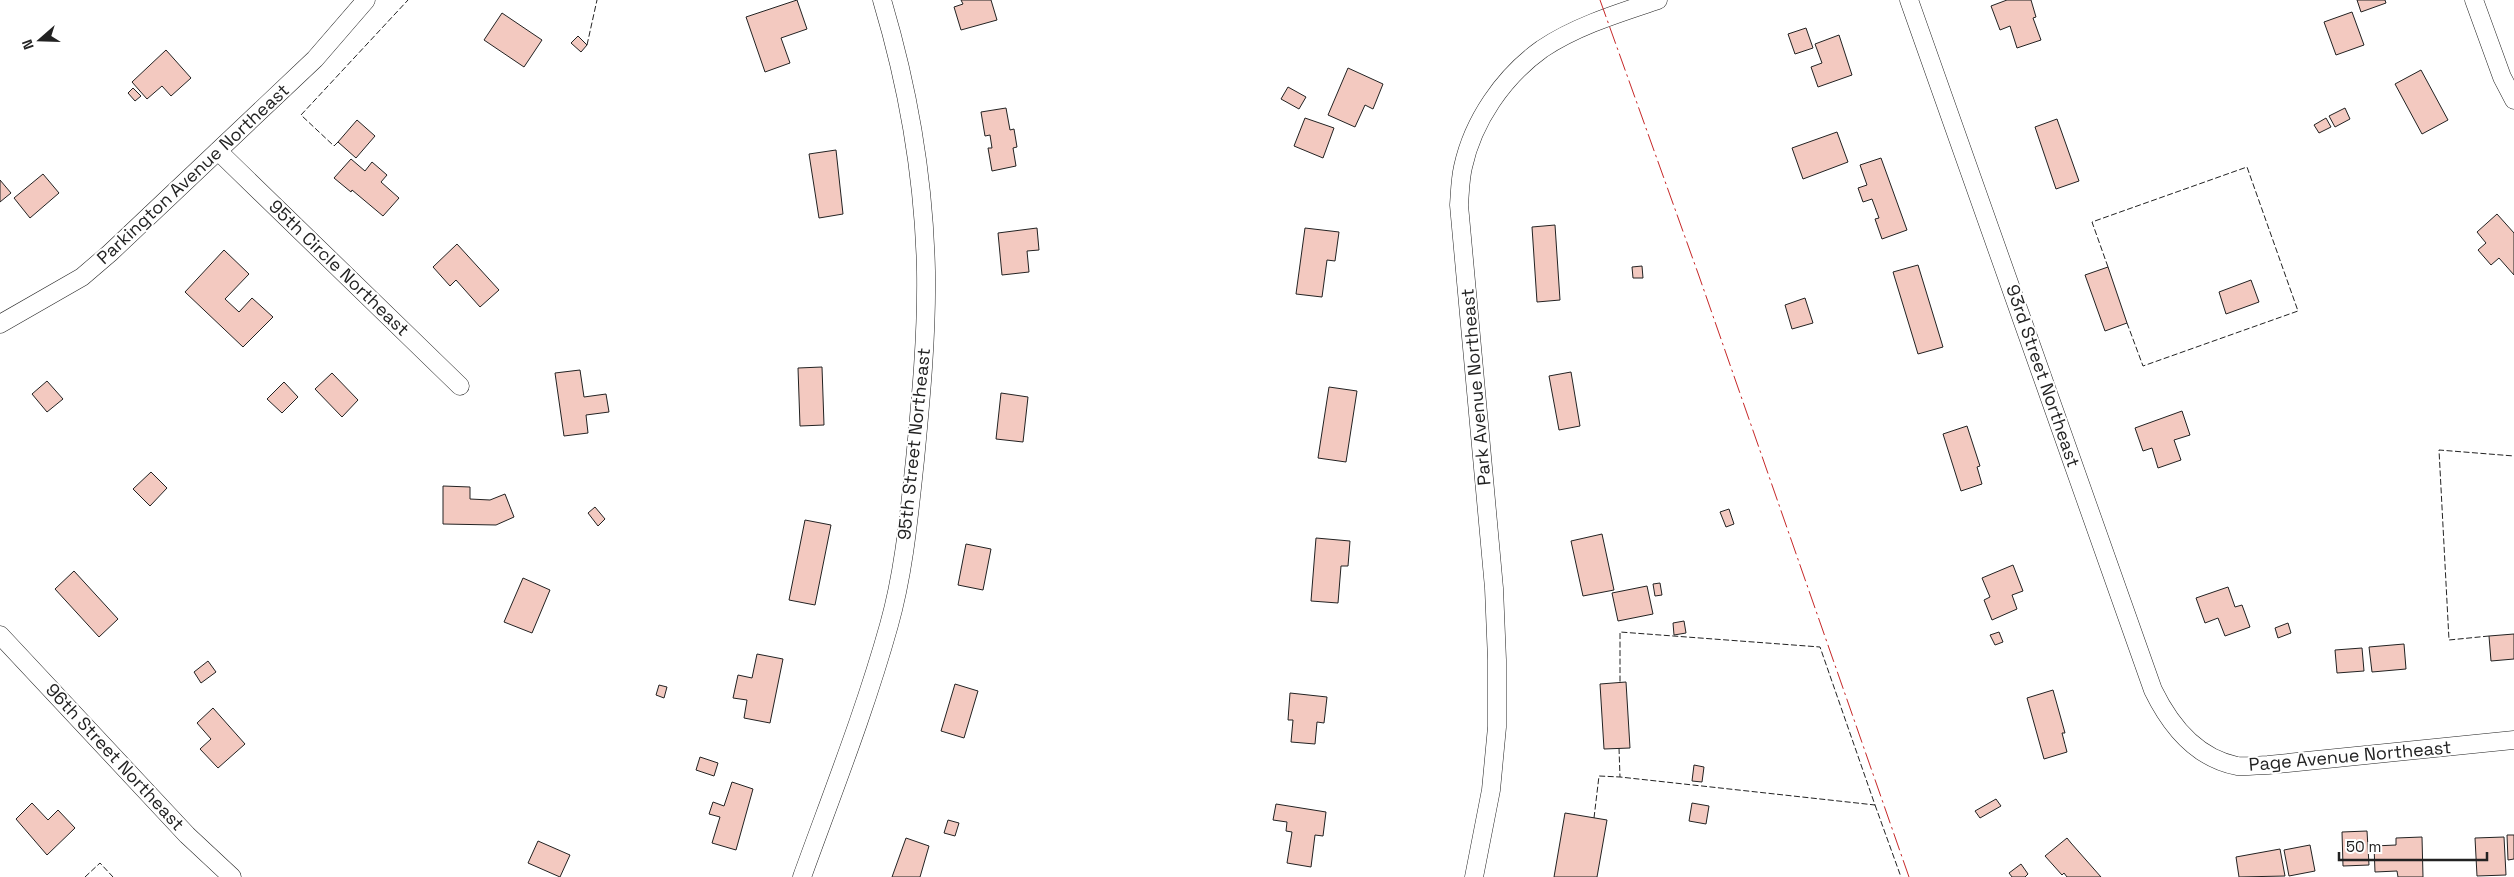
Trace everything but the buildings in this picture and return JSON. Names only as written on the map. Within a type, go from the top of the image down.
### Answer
[{"type":"street","name":"Parkington Avenue Northeast","points":[[0,324],[82,277],[315,59],[366,0]]},
{"type":"street","name":"95th Street Northeast","points":[[802,877],[868,692],[890,623],[911,494],[918,426],[926,308],[926,270],[914,144],[905,89],[882,0]]},
{"type":"street","name":"Park Avenue Northeast","points":[[1474,877],[1491,790],[1497,728],[1497,660],[1494,588],[1459,205],[1463,168],[1473,133],[1490,103],[1513,74],[1542,49],[1576,31],[1658,0]]},
{"type":"street","name":"93rd Street Northeast","points":[[1909,0],[2153,690],[2175,728],[2191,744]]},
{"type":"street","points":[[2474,0],[2502,76],[2514,100]]},
{"type":"street","name":"95th Circle Northeast","points":[[218,151],[460,386]]},
{"type":"street","name":"96th Street Northeast","points":[[0,635],[187,835],[232,877]]},
{"type":"street","name":"Page Avenue Northeast","points":[[2191,744],[2219,761],[2239,766],[2268,765],[2514,740]]},
{"type":"fence","points":[[338,142],[334,146],[301,115],[408,0]]},
{"type":"fence","points":[[587,45],[597,0]]},
{"type":"fence","points":[[2108,267],[2092,222],[2247,167],[2298,311],[2143,366],[2127,323]]},
{"type":"fence","points":[[2489,636],[2449,640],[2439,450],[2514,456]]},
{"type":"fence","points":[[1619,748],[1620,777],[1875,805],[1820,647],[1620,632],[1620,683]]},
{"type":"fence","points":[[1594,818],[1599,776],[1620,777]]},
{"type":"fence","points":[[1875,805],[1901,877]]},
{"type":"fence","points":[[85,877],[100,863],[113,877]]},
{"type":"power","points":[[1600,0],[1699,276],[1909,877]]}]
